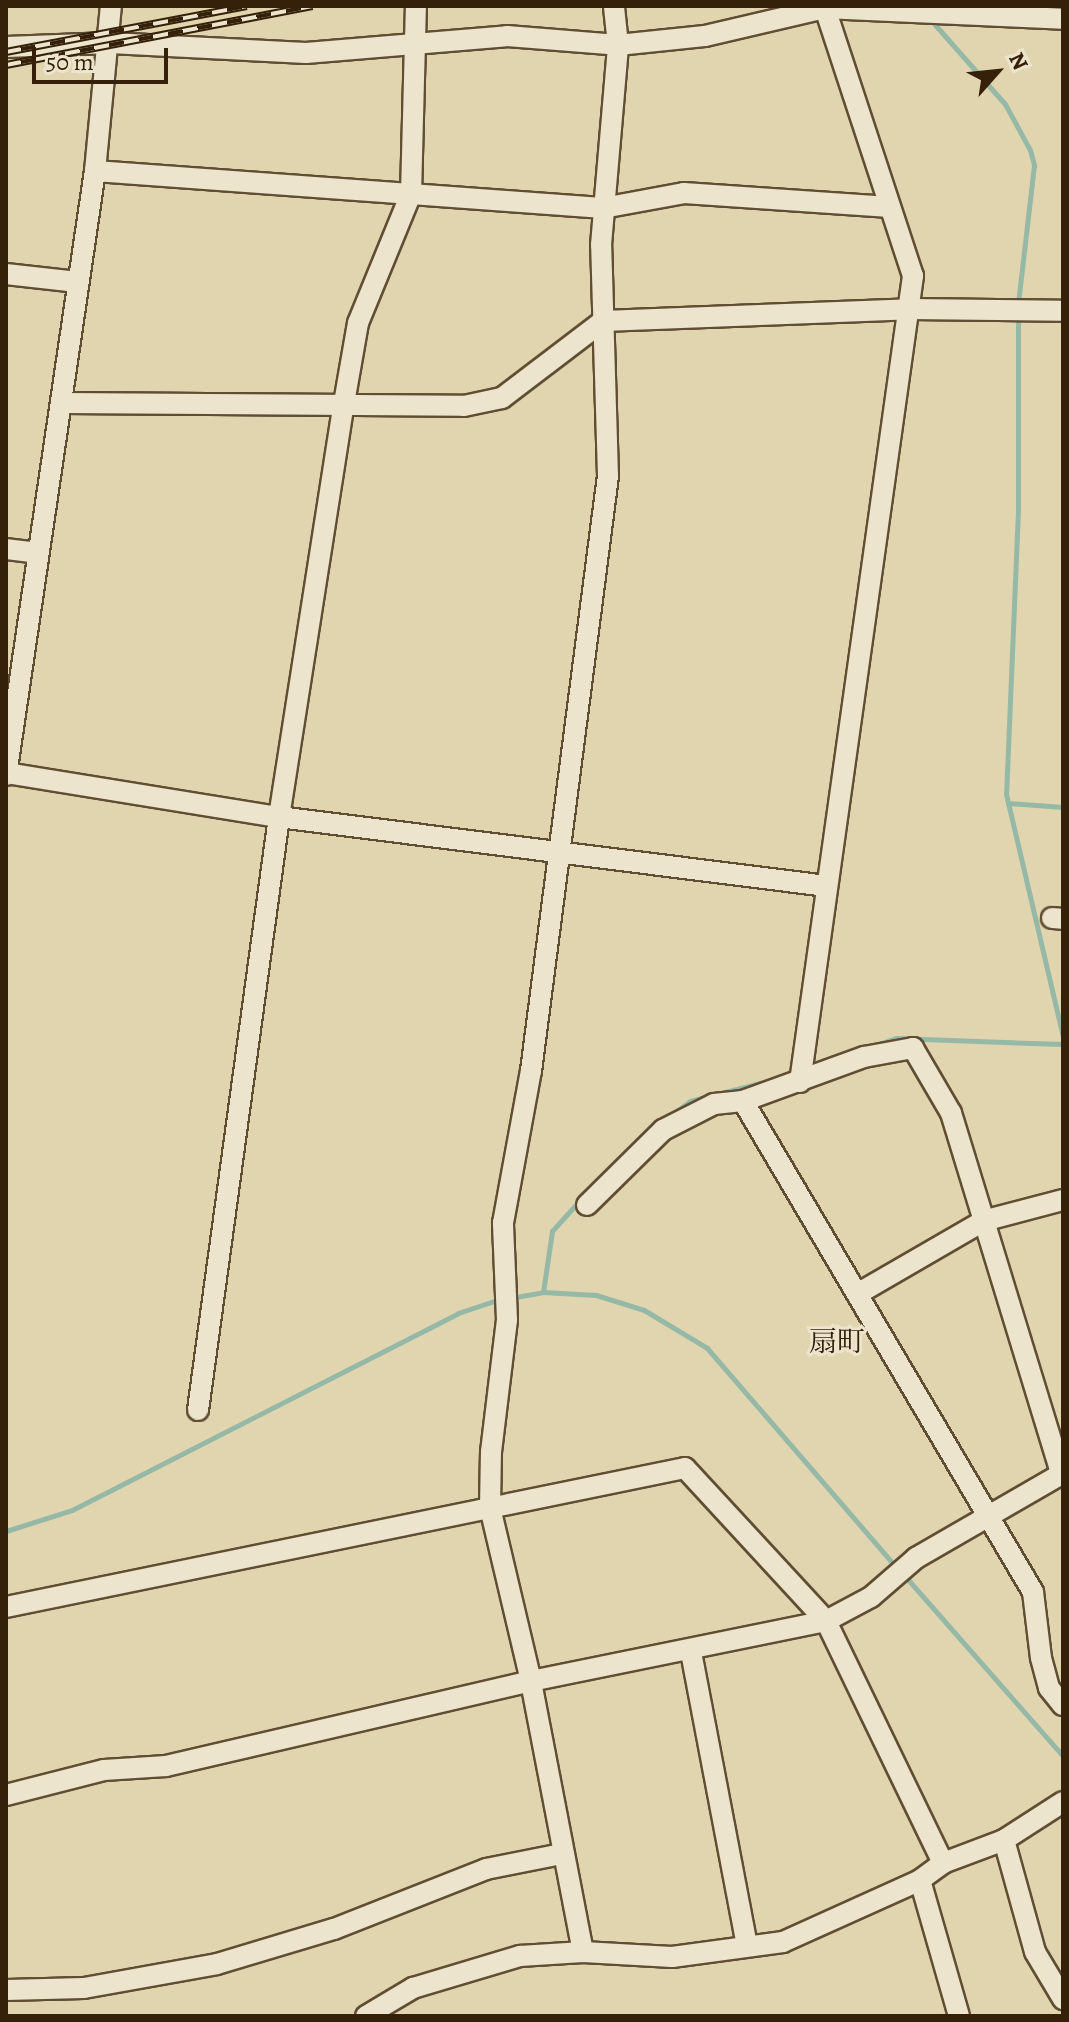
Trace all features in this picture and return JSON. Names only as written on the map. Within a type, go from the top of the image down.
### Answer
[{"type":"street","points":[[111,6],[110,43],[95,171],[62,403],[37,553],[16,627],[6,774],[279,817],[827,886]]},
{"type":"street","points":[[198,1410],[279,817],[358,323],[411,194],[416,6]]},
{"type":"street","points":[[583,1952],[531,1681],[490,1508],[491,1452],[507,1320],[503,1223],[531,1071],[608,476],[603,208],[618,45],[614,6]]},
{"type":"street","points":[[6,47],[110,43],[306,53],[507,36],[618,45],[705,36],[824,7],[1063,19]]},
{"type":"street","points":[[800,1082],[913,276],[824,7]]},
{"type":"street","points":[[95,171],[603,208],[684,193],[890,207]]},
{"type":"street","points":[[6,274],[77,282]]},
{"type":"street","points":[[62,403],[343,409],[464,406],[502,398],[603,321],[910,309],[1063,311]]},
{"type":"street","points":[[6,549],[37,553]]},
{"type":"street","points":[[6,1795],[104,1770],[166,1766],[531,1681],[691,1652],[826,1621],[886,1584],[916,1558],[1062,1473],[951,1113],[913,1048],[864,1057],[743,1101],[714,1104],[663,1130],[587,1205]]},
{"type":"street","points":[[743,1101],[991,1514],[1033,1592],[1041,1658],[1049,1688],[1063,1705]]},
{"type":"street","points":[[859,1293],[983,1221],[1063,1200]]},
{"type":"street","points":[[6,1607],[685,1468],[826,1621],[943,1863]]},
{"type":"street","points":[[691,1652],[747,1945]]},
{"type":"street","points":[[366,2016],[395,2009],[413,1988],[520,1956],[583,1952],[672,1957],[783,1942],[920,1880],[943,1863],[1012,1833],[1063,1802]]},
{"type":"street","points":[[1012,1833],[1035,1952],[1063,1999]]},
{"type":"street","points":[[6,1990],[84,1988],[217,1964],[334,1929],[486,1869],[562,1854]]},
{"type":"street","points":[[920,1880],[959,2016]]},
{"type":"waterway","points":[[930,19],[1005,104],[1030,150],[1034,165],[1018,304]]},
{"type":"waterway","points":[[1018,314],[1018,510],[1006,794],[1063,1037]]},
{"type":"waterway","points":[[1008,803],[1063,807]]},
{"type":"waterway","points":[[870,1047],[896,1038],[1063,1044]]},
{"type":"waterway","points":[[669,1117],[690,1101],[775,1079]]},
{"type":"waterway","points":[[589,1189],[647,1132]]},
{"type":"waterway","points":[[543,1292],[552,1231],[580,1200]]},
{"type":"waterway","points":[[510,1298],[543,1292],[596,1295],[644,1310],[707,1348],[897,1568]]},
{"type":"waterway","points":[[6,1531],[72,1510],[458,1313],[500,1299]]},
{"type":"waterway","points":[[904,1575],[1063,1756]]},
{"type":"railway","points":[[6,52],[247,6]]},
{"type":"railway","points":[[6,65],[312,6]]},
{"type":"district","name":"扇町","points":[[837,1342]]}]
